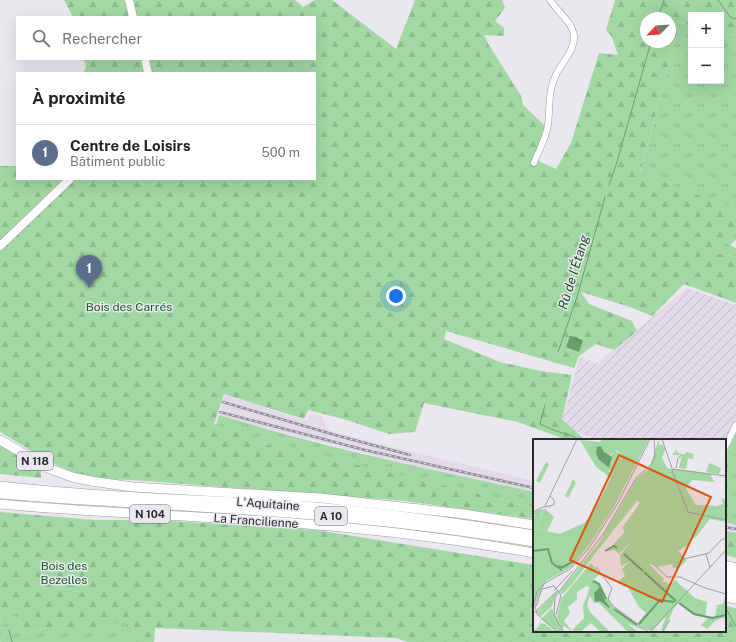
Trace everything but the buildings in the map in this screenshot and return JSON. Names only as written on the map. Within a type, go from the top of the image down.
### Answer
[{"type":"highway","name":"N 118","points":[[0,440],[38,463],[64,474],[90,481],[133,487]]},
{"type":"highway","name":"L'Aquitaine","points":[[0,486],[132,497],[292,506],[382,514],[533,535]]},
{"type":"highway","points":[[11,488],[26,486],[94,488],[133,487]]},
{"type":"highway","name":"N 104","points":[[133,487],[321,498],[464,514],[533,525]]},
{"type":"highway","name":"L'Aquitaine","points":[[0,494],[342,517],[458,530],[533,542]]},
{"type":"highway","name":"La Francilienne","points":[[0,504],[69,510],[269,521],[362,529],[453,540],[533,553]]},
{"type":"highway","points":[[726,560],[736,562]]},
{"type":"highway","points":[[726,565],[736,568]]},
{"type":"highway","points":[[726,574],[736,576]]},
{"type":"highway","points":[[726,581],[736,584]]},
{"type":"highway","points":[[726,589],[736,591]]},
{"type":"highway","points":[[726,597],[736,599]]},
{"type":"main road","points":[[128,0],[133,16]]},
{"type":"main road","points":[[144,60],[148,72]]},
{"type":"main road","points":[[0,246],[69,180]]},
{"type":"street","points":[[534,162],[545,136],[550,94],[554,78],[571,49],[574,39],[571,27],[550,0]]},
{"type":"street","points":[[726,445],[736,425]]},
{"type":"shaded area","points":[[687,288],[736,305],[736,420],[726,440],[595,439],[573,430],[562,419],[580,357],[597,363]]},
{"type":"shaded area","points":[[225,395],[307,421],[310,414],[322,416],[326,427],[330,431],[533,481],[533,492],[415,466],[260,427],[219,415]]},
{"type":"shaded area","points":[[726,522],[736,525],[736,536],[726,533]]},
{"type":"green space","name":"Bois des Carrés","points":[[64,0],[295,0],[303,7],[315,0],[332,0],[396,49],[415,0],[502,0],[505,8],[495,21],[504,28],[504,36],[484,35],[521,96],[523,105],[545,126],[534,159],[556,169],[571,143],[599,53],[618,55],[612,37],[606,30],[615,0],[736,0],[736,36],[724,33],[724,12],[688,12],[688,24],[680,22],[676,37],[676,12],[640,12],[640,48],[673,48],[640,173],[736,209],[736,230],[716,253],[736,257],[736,303],[684,284],[652,316],[630,307],[581,292],[589,304],[632,321],[637,331],[614,350],[596,344],[579,356],[574,368],[446,331],[444,339],[500,362],[546,372],[572,375],[562,419],[584,439],[564,439],[518,422],[424,403],[415,432],[389,434],[347,420],[308,410],[304,419],[224,394],[214,424],[274,447],[390,472],[533,508],[533,519],[406,501],[133,480],[89,479],[50,462],[0,432],[0,166],[16,166],[16,180],[316,180],[316,72],[84,72],[86,67],[84,60],[316,60],[316,16],[72,16]]},
{"type":"green space","points":[[680,22],[688,24],[688,84],[724,84],[724,33],[736,36],[736,209],[640,174],[673,48],[676,48],[676,37]]},
{"type":"green space","points":[[736,230],[736,240],[730,245],[736,248],[736,257],[716,253]]},
{"type":"green space","points":[[219,415],[258,427],[336,447],[533,492],[533,508],[274,447],[216,425]]},
{"type":"green space","points":[[736,433],[736,525],[726,522],[726,454]]},
{"type":"green space","points":[[0,445],[41,471],[41,478],[0,474]]},
{"type":"green space","name":"Bois des Bezelles","points":[[0,512],[95,520],[154,520],[316,530],[533,565],[533,632],[726,632],[726,606],[736,608],[736,642],[408,642],[396,638],[155,628],[154,642],[135,642],[132,623],[114,623],[109,629],[64,629],[50,627],[23,634],[17,611],[8,610],[0,619]]},
{"type":"green space","points":[[726,531],[736,533],[736,558],[726,555]]},
{"type":"green space","points":[[8,610],[17,611],[23,634],[50,627],[64,629],[109,629],[114,623],[132,623],[135,642],[0,642],[5,634],[0,619]]},
{"type":"green space","points":[[0,619],[5,634],[0,641]]},
{"type":"water","points":[[570,336],[576,337],[583,341],[579,352],[566,347]]},
{"type":"waterway","name":"Rû de l'Étang","points":[[660,12],[664,0]]},
{"type":"waterway","points":[[718,0],[730,17],[736,19]]},
{"type":"waterway","name":"Rû de l'Étang","points":[[609,185],[649,48]]},
{"type":"waterway","name":"Rû de l'Étang","points":[[558,352],[577,297],[605,197]]},
{"type":"waterway","name":"Rû de l'Étang","points":[[545,405],[540,424],[573,436],[577,439]]},
{"type":"waterway","points":[[726,609],[736,626]]},
{"type":"waterway","points":[[9,630],[12,642]]},
{"type":"railway","points":[[223,402],[335,435],[410,455]]},
{"type":"railway","points":[[220,412],[365,450],[533,488]]},
{"type":"railway","points":[[726,527],[736,529]]},
{"type":"place","name":"Centre de Loisirs","points":[[89,288]]}]
